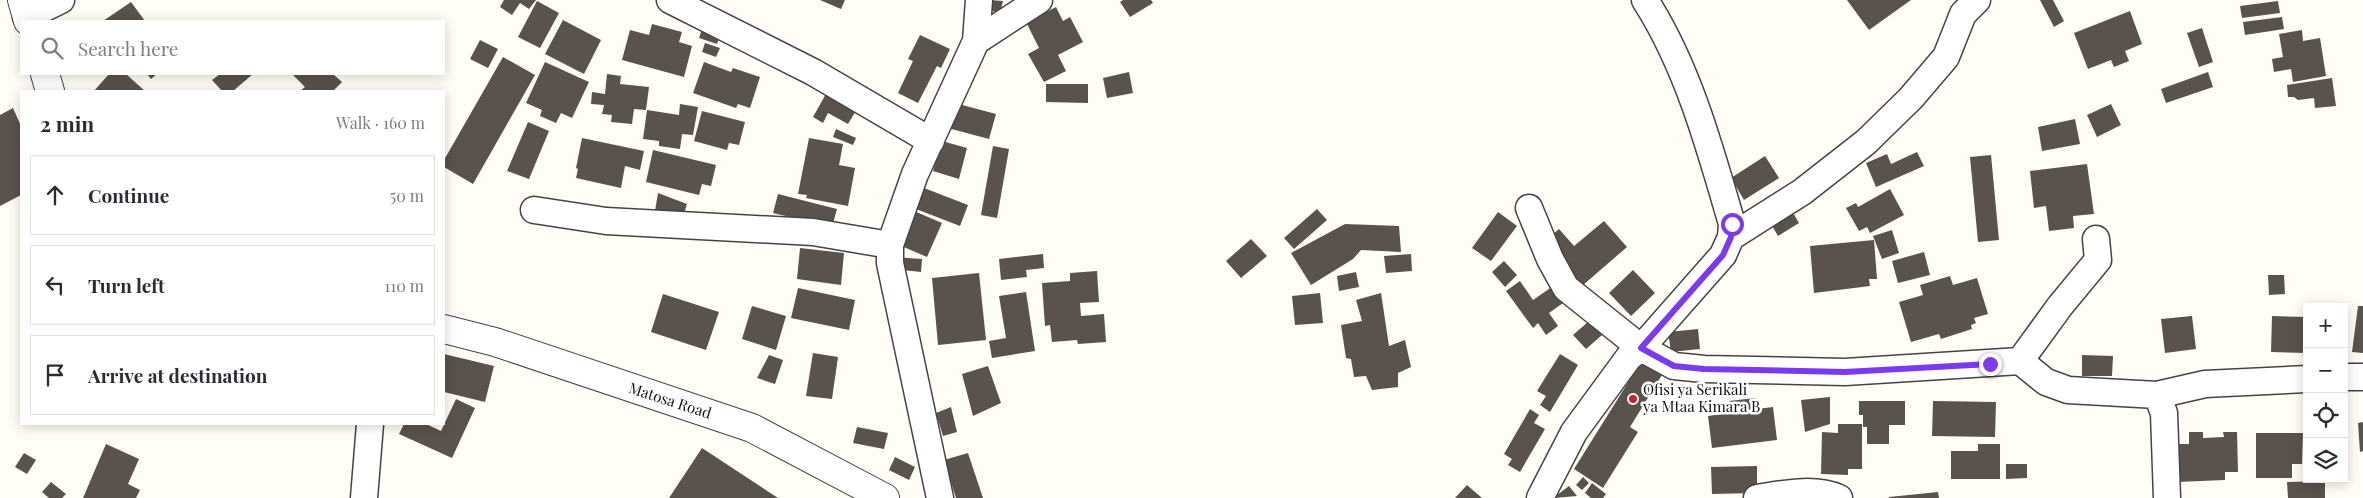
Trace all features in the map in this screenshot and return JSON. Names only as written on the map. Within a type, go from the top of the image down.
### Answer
[{"type":"street","points":[[25,13],[61,0]]},
{"type":"street","points":[[670,0],[813,72],[931,141]]},
{"type":"street","points":[[940,498],[890,264],[890,245],[916,174],[976,41],[979,0]]},
{"type":"street","points":[[976,41],[1039,0]]},
{"type":"street","points":[[1540,498],[1574,432],[1629,357],[1641,348],[1723,255],[1731,237],[1732,224],[1706,136],[1667,37],[1645,0]]},
{"type":"street","points":[[1731,237],[1802,192],[1866,142],[1911,98],[1946,57],[1965,5]]},
{"type":"street","points":[[44,75],[50,90]]},
{"type":"street","points":[[1528,208],[1550,259],[1566,288],[1641,348],[1674,366],[1704,369],[1845,372],[2020,361],[2046,382],[2068,390],[2157,394],[2205,384],[2303,379]]},
{"type":"street","points":[[534,210],[614,222],[813,232],[890,245]]},
{"type":"street","points":[[2020,361],[2060,306],[2098,260],[2096,239]]},
{"type":"street","name":"Matosa Road","points":[[445,329],[495,342],[752,428],[885,498]]},
{"type":"street","points":[[2348,377],[2363,377]]},
{"type":"street","points":[[2157,394],[2164,413],[2167,498]]},
{"type":"street","points":[[364,498],[370,425]]},
{"type":"street","points":[[1758,498],[1793,493],[1832,495],[1839,498]]},
{"type":"building","points":[[504,0],[536,0],[529,9],[520,3],[512,15],[500,7]]},
{"type":"building","points":[[820,0],[845,0],[841,9]]},
{"type":"building","points":[[990,0],[1003,1],[1000,13],[988,10]]},
{"type":"building","points":[[1123,0],[1151,0],[1153,3],[1130,17],[1120,2]]},
{"type":"building","points":[[1847,0],[1911,0],[1869,30]]},
{"type":"building","points":[[2040,0],[2053,0],[2064,21],[2054,27]]},
{"type":"building","points":[[537,1],[559,13],[540,48],[518,37]]},
{"type":"building","points":[[2278,1],[2280,13],[2242,18],[2240,6]]},
{"type":"building","points":[[131,2],[144,20],[104,20]]},
{"type":"building","points":[[1056,7],[1063,21],[1070,17],[1083,42],[1058,55],[1066,71],[1044,82],[1028,54],[1039,48],[1026,22]]},
{"type":"building","points":[[2130,11],[2142,44],[2125,51],[2129,61],[2114,67],[2111,60],[2088,69],[2074,33]]},
{"type":"building","points":[[2282,17],[2284,29],[2245,35],[2243,22]]},
{"type":"building","points":[[563,20],[601,40],[584,74],[545,54]]},
{"type":"building","points":[[652,24],[682,32],[679,42],[692,46],[684,77],[622,60],[630,30],[649,35]]},
{"type":"building","points":[[2202,28],[2213,62],[2199,67],[2187,33]]},
{"type":"building","points":[[702,29],[720,35],[717,44],[699,38]]},
{"type":"building","points":[[2302,30],[2303,41],[2320,38],[2326,76],[2293,82],[2291,69],[2274,72],[2272,59],[2283,57],[2279,34]]},
{"type":"building","points":[[920,35],[950,49],[941,68],[937,66],[918,103],[898,93],[913,61],[908,59]]},
{"type":"building","points":[[480,40],[498,49],[488,68],[470,59]]},
{"type":"building","points":[[705,43],[720,48],[716,57],[702,52]]},
{"type":"building","points":[[503,57],[535,75],[473,184],[445,168],[445,158]]},
{"type":"building","points":[[545,62],[589,82],[572,118],[561,113],[556,123],[540,116],[542,110],[526,103]]},
{"type":"building","points":[[704,62],[731,72],[733,68],[760,77],[750,108],[738,104],[736,108],[693,93]]},
{"type":"building","points":[[1129,72],[1133,93],[1107,98],[1103,78]]},
{"type":"building","points":[[2208,72],[2213,87],[2166,103],[2161,89]]},
{"type":"building","points":[[607,74],[621,76],[620,84],[649,87],[646,110],[634,109],[632,124],[611,122],[612,115],[602,114],[604,105],[591,104],[592,92],[605,94]]},
{"type":"building","points":[[108,75],[127,75],[144,90],[95,90]]},
{"type":"building","points":[[148,75],[156,75],[151,79]]},
{"type":"building","points":[[219,75],[252,75],[234,90],[221,90],[212,80]]},
{"type":"building","points":[[293,75],[334,75],[342,82],[334,90],[301,90],[305,87]]},
{"type":"building","points":[[2332,78],[2336,106],[2315,108],[2314,98],[2298,100],[2294,97],[2288,97],[2287,85]]},
{"type":"building","points":[[1046,84],[1088,84],[1088,103],[1046,102]]},
{"type":"building","points":[[827,92],[857,109],[848,124],[828,113],[823,123],[813,117]]},
{"type":"building","points":[[951,102],[996,114],[989,139],[944,127]]},
{"type":"building","points":[[680,104],[698,107],[693,135],[682,134],[680,149],[659,146],[659,141],[643,139],[647,110],[679,115]]},
{"type":"building","points":[[2111,104],[2121,125],[2097,137],[2087,115]]},
{"type":"building","points":[[13,108],[20,124],[20,196],[0,206],[0,115]]},
{"type":"building","points":[[702,111],[745,122],[739,145],[729,143],[727,150],[694,141]]},
{"type":"building","points":[[2075,119],[2080,144],[2042,151],[2038,127]]},
{"type":"building","points":[[528,122],[549,131],[529,179],[507,171]]},
{"type":"building","points":[[836,129],[856,138],[853,145],[833,137]]},
{"type":"building","points":[[582,138],[644,151],[640,170],[625,166],[621,188],[576,178]]},
{"type":"building","points":[[809,138],[843,144],[839,165],[855,168],[848,206],[806,198],[807,195],[798,194]]},
{"type":"building","points":[[942,141],[967,148],[959,179],[933,171]]},
{"type":"building","points":[[993,146],[1009,149],[997,218],[981,215]]},
{"type":"building","points":[[653,150],[716,165],[711,186],[702,184],[699,195],[646,182]]},
{"type":"building","points":[[1917,152],[1924,166],[1876,187],[1866,163],[1887,154],[1891,164]]},
{"type":"building","points":[[1991,155],[1999,240],[1978,242],[1970,157]]},
{"type":"building","points":[[1765,156],[1779,178],[1744,200],[1731,178]]},
{"type":"building","points":[[2087,164],[2094,214],[2073,216],[2074,228],[2049,231],[2046,206],[2034,208],[2030,171]]},
{"type":"building","points":[[924,188],[968,205],[960,226],[916,209]]},
{"type":"building","points":[[1890,189],[1904,215],[1870,233],[1867,227],[1859,231],[1846,208],[1856,203],[1858,207]]},
{"type":"building","points":[[658,193],[687,204],[683,217],[655,211]]},
{"type":"building","points":[[778,194],[837,209],[832,227],[773,213]]},
{"type":"building","points":[[1317,209],[1327,220],[1294,249],[1284,238]]},
{"type":"building","points":[[914,211],[942,223],[927,257],[899,245]]},
{"type":"building","points":[[1792,211],[1799,223],[1778,236],[1771,224]]},
{"type":"building","points":[[1498,212],[1517,226],[1491,261],[1472,248]]},
{"type":"building","points":[[1604,221],[1627,247],[1582,286],[1544,242],[1559,229],[1574,246]]},
{"type":"building","points":[[1345,224],[1399,226],[1401,252],[1361,250],[1353,259],[1311,285],[1291,253]]},
{"type":"building","points":[[1892,230],[1899,253],[1882,259],[1873,236]]},
{"type":"building","points":[[1251,239],[1267,256],[1241,278],[1226,261]]},
{"type":"building","points":[[1874,240],[1877,279],[1869,279],[1870,286],[1814,293],[1810,246]]},
{"type":"building","points":[[800,248],[844,253],[841,285],[797,279]]},
{"type":"building","points":[[1924,252],[1930,275],[1898,283],[1892,261]]},
{"type":"building","points":[[1043,254],[1044,268],[1026,270],[1027,277],[1001,280],[999,259]]},
{"type":"building","points":[[1411,254],[1412,271],[1386,273],[1384,256]]},
{"type":"building","points":[[894,257],[922,259],[921,272],[893,269]]},
{"type":"building","points":[[1504,261],[1517,275],[1505,287],[1492,272]]},
{"type":"building","points":[[1633,270],[1655,293],[1631,316],[1609,293]]},
{"type":"building","points":[[1097,271],[1099,302],[1080,303],[1081,316],[1104,314],[1106,342],[1078,344],[1077,340],[1052,342],[1050,325],[1045,326],[1042,283],[1070,281],[1070,273]]},
{"type":"building","points":[[1356,272],[1359,287],[1339,291],[1337,276]]},
{"type":"building","points":[[979,273],[986,340],[938,345],[932,278]]},
{"type":"building","points":[[2268,275],[2284,275],[2285,294],[2269,295]]},
{"type":"building","points":[[1950,276],[1953,285],[1977,278],[1988,314],[1974,318],[1976,323],[1971,325],[1972,329],[1941,339],[1939,334],[1911,342],[1899,302],[1923,295],[1920,285]]},
{"type":"building","points":[[1520,281],[1533,300],[1559,282],[1570,298],[1549,313],[1558,326],[1546,335],[1538,323],[1533,328],[1506,291]]},
{"type":"building","points":[[798,288],[855,300],[849,330],[791,318]]},
{"type":"building","points":[[1026,292],[1035,351],[992,358],[989,341],[1006,338],[999,296]]},
{"type":"building","points":[[1320,293],[1323,323],[1295,325],[1292,296]]},
{"type":"building","points":[[1381,293],[1389,346],[1405,340],[1411,367],[1398,373],[1398,387],[1372,390],[1366,376],[1354,377],[1351,359],[1346,358],[1341,325],[1362,321],[1356,300]]},
{"type":"building","points":[[663,294],[719,312],[706,350],[651,332]]},
{"type":"building","points":[[752,306],[786,316],[776,350],[742,339]]},
{"type":"building","points":[[2358,306],[2363,306],[2363,353],[2352,352]]},
{"type":"building","points":[[1596,315],[1609,329],[1586,349],[1573,335]]},
{"type":"building","points":[[2192,316],[2196,349],[2165,353],[2161,319]]},
{"type":"building","points":[[2272,316],[2303,317],[2303,353],[2271,352]]},
{"type":"building","points":[[1698,329],[1700,349],[1671,352],[1668,332]]},
{"type":"building","points":[[813,353],[838,357],[832,399],[806,396]]},
{"type":"building","points":[[445,354],[494,366],[485,402],[445,392]]},
{"type":"building","points":[[1560,354],[1578,365],[1550,412],[1540,405],[1546,396],[1537,391]]},
{"type":"building","points":[[769,355],[783,360],[775,384],[757,378]]},
{"type":"building","points":[[2082,355],[2113,356],[2112,376],[2082,376]]},
{"type":"building","name":"Ofisi ya Serikali ya Mtaa Kimara B","points":[[1644,357],[1665,370],[1630,427],[1638,432],[1603,488],[1574,469]]},
{"type":"building","points":[[988,366],[1001,403],[973,416],[962,374]]},
{"type":"building","points":[[1830,397],[1830,424],[1805,432],[1801,400]]},
{"type":"building","points":[[1755,398],[1757,409],[1773,407],[1777,440],[1712,448],[1708,416],[1730,413],[1729,401]]},
{"type":"building","points":[[456,399],[475,408],[452,458],[399,434],[404,425],[428,425],[441,431]]},
{"type":"building","points":[[1859,401],[1905,401],[1905,425],[1889,425],[1889,444],[1867,444],[1867,427],[1863,427],[1863,415],[1859,415]]},
{"type":"building","points":[[1933,401],[1996,402],[1995,437],[1932,436]]},
{"type":"building","points":[[951,407],[957,432],[943,436],[936,413]]},
{"type":"building","points":[[1530,409],[1539,415],[1534,423],[1545,429],[1520,472],[1508,465],[1512,459],[1504,454]]},
{"type":"building","points":[[2363,422],[2363,451],[2360,452],[2358,423]]},
{"type":"building","points":[[1838,424],[1862,424],[1862,469],[1848,469],[1848,475],[1821,474],[1822,432],[1838,433]]},
{"type":"building","points":[[857,427],[888,433],[884,449],[853,443]]},
{"type":"building","points":[[2189,432],[2203,432],[2203,438],[2224,437],[2223,432],[2237,432],[2238,472],[2225,472],[2225,480],[2177,482],[2176,444],[2189,444]]},
{"type":"building","points":[[2256,433],[2303,433],[2302,464],[2292,464],[2292,478],[2256,478]]},
{"type":"building","points":[[106,444],[139,459],[128,484],[140,490],[136,498],[83,498]]},
{"type":"building","points":[[1978,444],[2000,444],[2000,479],[1951,479],[1951,451],[1978,451]]},
{"type":"building","points":[[702,448],[778,498],[669,498]]},
{"type":"building","points":[[24,453],[36,460],[27,474],[15,467]]},
{"type":"building","points":[[968,453],[983,498],[956,498],[944,460]]},
{"type":"building","points":[[895,457],[915,467],[909,480],[889,470]]},
{"type":"building","points":[[2006,464],[2027,464],[2027,478],[2006,479]]},
{"type":"building","points":[[1757,466],[1757,493],[1712,494],[1711,467]]},
{"type":"building","points":[[1583,477],[1589,483],[1582,490],[1576,485]]},
{"type":"building","points":[[51,482],[66,494],[62,498],[49,498],[42,492]]},
{"type":"building","points":[[2287,482],[2325,483],[2325,498],[2288,498]]},
{"type":"building","points":[[1592,483],[1606,494],[1603,498],[1591,498],[1585,493]]},
{"type":"building","points":[[1467,485],[1482,498],[1455,498]]},
{"type":"building","points":[[1569,486],[1577,496],[1553,498]]},
{"type":"building","points":[[1938,492],[1939,498],[1889,498],[1889,497]]},
{"type":"place","name":"Ofisi ya Serikali ya Mtaa Kimara B","points":[[1633,399]]},
{"type":"route","points":[[1732,224],[1731,237],[1723,255],[1641,348],[1674,366],[1704,369],[1845,372],[1990,364]]}]
